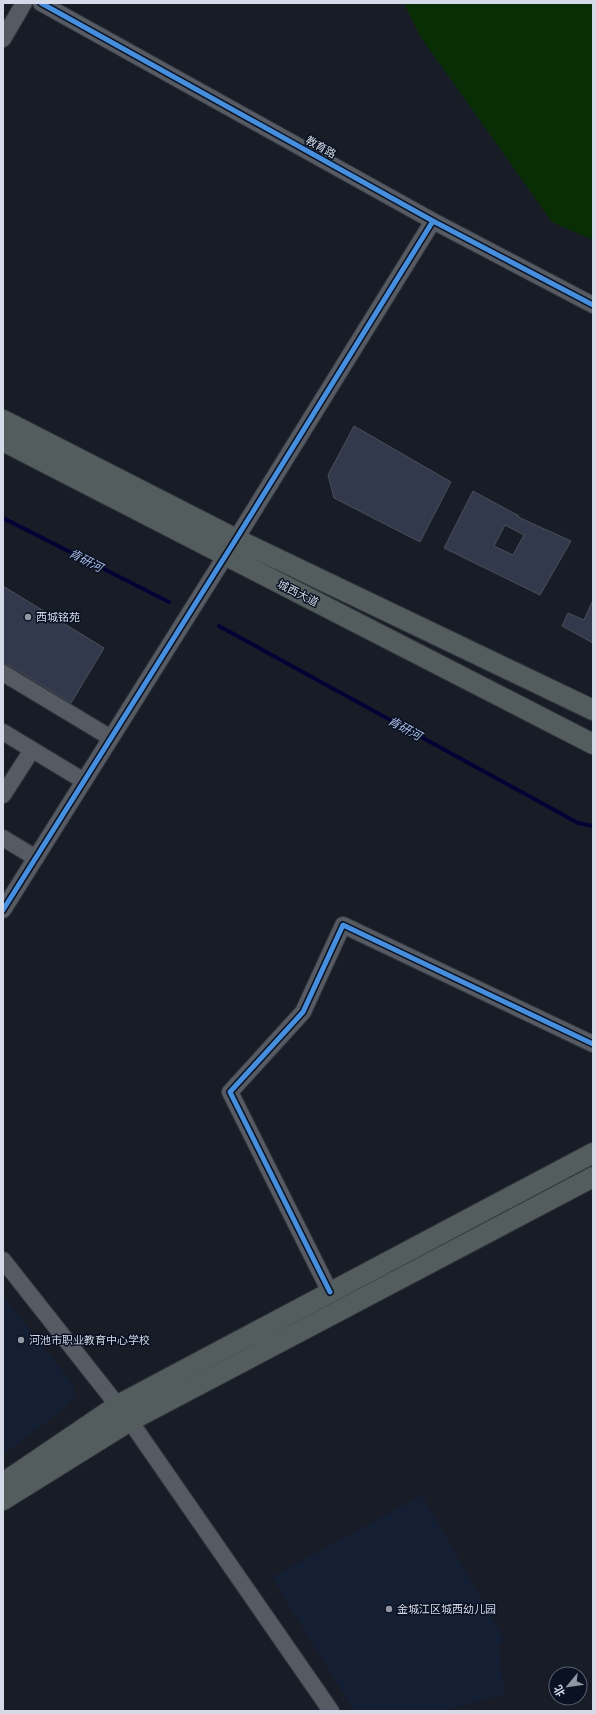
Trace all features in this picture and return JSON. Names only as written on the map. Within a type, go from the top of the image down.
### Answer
[{"type":"main road","name":"城西大道","points":[[3,420],[231,547],[593,744]]},
{"type":"main road","name":"城西大道","points":[[3,441],[231,547],[593,710]]},
{"type":"main road","points":[[3,1483],[118,1405],[593,1153]]},
{"type":"main road","points":[[3,1500],[130,1421],[593,1177]]},
{"type":"street","points":[[3,39],[24,3]]},
{"type":"street","name":"教育路","points":[[41,3],[433,220],[593,305]]},
{"type":"street","points":[[3,910],[231,547],[433,220]]},
{"type":"street","points":[[3,673],[111,738]]},
{"type":"street","points":[[3,732],[84,781]]},
{"type":"street","points":[[3,795],[32,750]]},
{"type":"street","points":[[3,838],[36,858]]},
{"type":"street","points":[[330,1292],[230,1092],[303,1012],[344,925],[593,1044]]},
{"type":"street","points":[[3,1260],[130,1421],[331,1711]]},
{"type":"shaded area","name":"河池市职业教育中心学校","points":[[3,1296],[73,1384],[75,1397],[54,1416],[3,1455]]},
{"type":"shaded area","name":"金城江区城西幼儿园","points":[[422,1495],[505,1640],[498,1645],[505,1694],[444,1711],[354,1711],[272,1577]]},
{"type":"green space","points":[[404,3],[593,3],[593,240],[552,222],[420,36]]},
{"type":"building","points":[[354,426],[451,482],[420,542],[334,498],[328,475]]},
{"type":"building","points":[[473,491],[519,516],[518,517],[571,541],[540,595],[444,548]],"holes":[[[505,525],[524,535],[513,555],[494,546]]]},
{"type":"building","name":"西城铭苑","points":[[3,586],[104,648],[71,703],[8,665],[3,664]]},
{"type":"building","points":[[593,600],[593,643],[562,626],[568,613],[584,620]]},
{"type":"waterway","name":"肯研河","points":[[3,518],[169,602]]},
{"type":"waterway","name":"肯研河","points":[[219,626],[578,823],[593,826]]},
{"type":"cycle path","points":[[41,3],[433,221],[593,305]]},
{"type":"cycle path","points":[[3,910],[236,539],[433,221]]},
{"type":"cycle path","points":[[330,1292],[230,1092],[303,1012],[343,925],[593,1044]]},
{"type":"place","name":"西城铭苑","points":[[28,617]]},
{"type":"place","name":"河池市职业教育中心学校","points":[[21,1340]]},
{"type":"place","name":"金城江区城西幼儿园","points":[[389,1609]]}]
